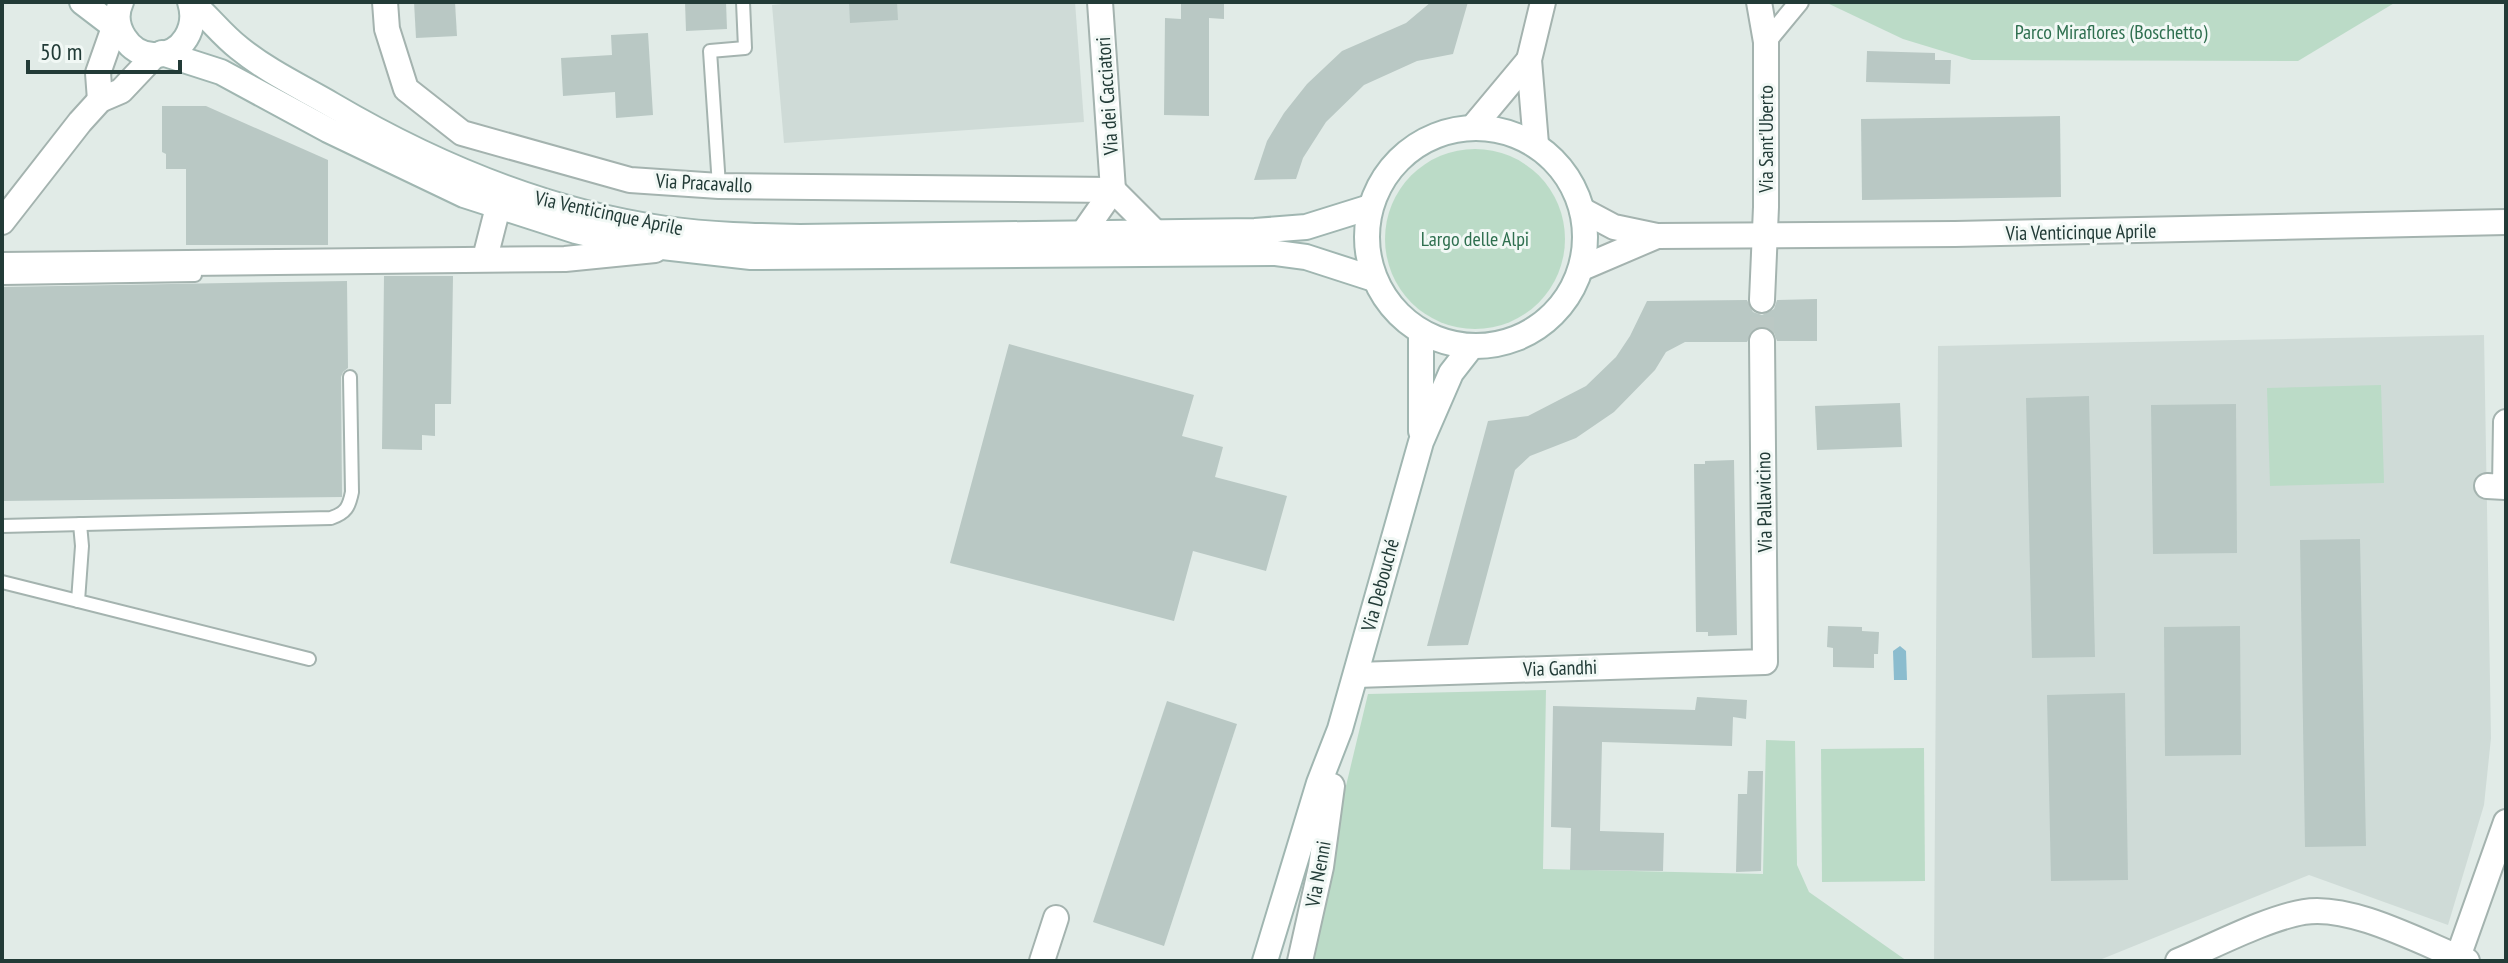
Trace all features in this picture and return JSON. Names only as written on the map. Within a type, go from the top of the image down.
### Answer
[{"type":"street","points":[[82,2],[118,20],[98,73],[100,100]]},
{"type":"street","points":[[2,222],[100,100],[121,91],[158,54],[174,50],[190,32],[193,20],[190,2]]},
{"type":"street","name":"Via Venticinque Aprile","points":[[190,2],[214,21],[238,47],[272,71],[426,156],[552,202],[665,229],[738,236],[1255,231],[1306,227],[1370,207]]},
{"type":"street","name":"Via Pracavallo","points":[[385,2],[387,29],[406,89],[462,133],[630,180],[719,186],[1113,190]]},
{"type":"street","name":"Via dei Cacciatori","points":[[1100,2],[1113,190]]},
{"type":"street","points":[[1536,144],[1529,60],[1543,2]]},
{"type":"street","name":"Via Sant'Uberto","points":[[1759,2],[1766,42],[1764,236]]},
{"type":"street","points":[[1766,42],[1799,2]]},
{"type":"street","name":"Via Venticinque Aprile","points":[[118,20],[135,50],[221,72],[427,179],[498,207],[576,231],[666,248],[751,257],[1276,253],[1306,257],[1374,279]]},
{"type":"street","points":[[1473,127],[1529,60]]},
{"type":"street","points":[[1473,127],[1506,131],[1536,144],[1563,169],[1582,210],[1586,236],[1582,268],[1564,302],[1539,327],[1507,342],[1472,346],[1436,341],[1421,333],[1390,305],[1374,279],[1366,246],[1370,207],[1382,179],[1406,152],[1437,134],[1473,127]]},
{"type":"street","points":[[1083,233],[1113,190],[1155,232]]},
{"type":"street","points":[[475,258],[498,207]]},
{"type":"street","name":"Via Venticinque Aprile","points":[[1582,210],[1614,227],[1657,236],[2131,231],[2506,222]]},
{"type":"street","name":"Via Venticinque Aprile","points":[[1582,268],[1657,236]]},
{"type":"street","points":[[1762,300],[1764,236]]},
{"type":"street","name":"Via Venticinque Aprile","points":[[2,265],[565,259],[666,248]]},
{"type":"street","name":"Via Debouché","points":[[1421,333],[1421,442]]},
{"type":"street","name":"Via Pallavicino","points":[[1762,341],[1765,662]]},
{"type":"street","name":"Via Debouché","points":[[1265,961],[1319,783],[1340,729],[1421,442],[1451,373],[1472,346]]},
{"type":"street","points":[[2487,486],[2505,487],[2506,422]]},
{"type":"street","name":"Via Gandhi","points":[[1356,675],[1765,662]]},
{"type":"street","name":"Via Debouché","points":[[1281,961],[1332,786],[1340,729]]},
{"type":"street","name":"Via Nenni","points":[[1300,961],[1321,867],[1332,786]]},
{"type":"street","points":[[2178,961],[2289,915],[2331,911],[2352,915],[2462,959],[2506,822]]},
{"type":"street","points":[[1042,961],[1056,918]]},
{"type":"lane","points":[[719,186],[710,51],[745,48],[743,2]]},
{"type":"lane","points":[[2,278],[465,270],[475,258]]},
{"type":"lane","points":[[2,526],[331,518],[342,515],[349,506],[352,492],[350,377]]},
{"type":"lane","points":[[78,601],[82,546],[80,524]]},
{"type":"lane","points":[[2,582],[309,659]]},
{"type":"shaded area","points":[[802,2],[1075,2],[1084,122],[784,143],[772,5]]},
{"type":"shaded area","points":[[2484,335],[2491,738],[2484,805],[2448,925],[2309,875],[2097,961],[1934,961],[1938,346]]},
{"type":"green space","name":"Parco Miraflores (Boschetto)","points":[[1825,2],[2396,2],[2298,61],[1972,60],[1903,39]]},
{"type":"green space","name":"Largo delle Alpi","points":[[1475,149],[1493,150],[1510,156],[1539,175],[1558,204],[1564,221],[1564,257],[1558,274],[1539,303],[1510,322],[1493,328],[1475,329],[1457,328],[1440,322],[1411,303],[1392,274],[1386,257],[1385,239],[1386,221],[1392,204],[1411,175],[1440,156],[1457,150]]},
{"type":"green space","points":[[2381,385],[2384,483],[2270,486],[2267,388]]},
{"type":"green space","points":[[1546,690],[1543,869],[1763,874],[1766,740],[1795,741],[1797,865],[1809,892],[1907,961],[1304,961],[1368,694]]},
{"type":"green space","points":[[1924,748],[1925,881],[1822,882],[1821,749]]},
{"type":"water","points":[[1900,646],[1906,651],[1907,680],[1894,680],[1893,651]]},
{"type":"building","points":[[414,2],[455,2],[457,36],[416,38]]},
{"type":"building","points":[[685,2],[726,2],[727,29],[686,31]]},
{"type":"building","points":[[849,2],[897,2],[898,20],[850,23]]},
{"type":"building","points":[[1181,2],[1224,2],[1224,19],[1209,18],[1209,116],[1164,115],[1165,18],[1181,19]]},
{"type":"building","points":[[1431,2],[1468,2],[1453,54],[1417,61],[1364,85],[1326,122],[1303,158],[1296,179],[1254,180],[1267,141],[1307,84],[1342,51],[1406,23]]},
{"type":"building","points":[[648,33],[653,115],[616,118],[615,92],[563,96],[561,58],[612,55],[611,35]]},
{"type":"building","points":[[1867,51],[1935,53],[1935,60],[1951,60],[1950,84],[1866,82]]},
{"type":"building","points":[[162,106],[206,106],[328,160],[328,245],[186,245],[186,169],[166,169],[166,154],[162,152]]},
{"type":"building","points":[[2060,116],[2061,197],[1862,200],[1861,119]]},
{"type":"building","points":[[384,276],[453,276],[451,404],[435,404],[435,436],[422,435],[422,450],[382,449]]},
{"type":"building","points":[[347,281],[348,368],[341,377],[342,497],[2,501],[2,287]]},
{"type":"building","points":[[1817,299],[1817,341],[1777,341],[1774,333],[1763,326],[1754,329],[1747,342],[1685,342],[1666,352],[1655,370],[1614,412],[1576,438],[1530,456],[1515,470],[1468,645],[1427,646],[1488,421],[1528,416],[1586,386],[1616,357],[1647,301],[1747,300],[1753,312],[1762,315],[1774,309],[1777,300]]},
{"type":"building","points":[[1009,344],[1194,395],[1182,436],[1223,447],[1215,477],[1287,496],[1266,571],[1193,551],[1174,621],[950,563]]},
{"type":"building","points":[[2089,396],[2095,657],[2032,658],[2026,398]]},
{"type":"building","points":[[1900,403],[1902,447],[1817,450],[1815,406]]},
{"type":"building","points":[[2236,404],[2237,553],[2153,554],[2151,405]]},
{"type":"building","points":[[1734,460],[1737,635],[1708,636],[1708,632],[1696,632],[1694,464]]},
{"type":"building","points":[[2360,539],[2366,846],[2305,847],[2300,540]]},
{"type":"building","points":[[1828,626],[1862,627],[1862,631],[1879,632],[1874,668],[1833,667],[1833,648],[1827,647]]},
{"type":"building","points":[[2240,626],[2241,755],[2165,756],[2164,627]]},
{"type":"building","points":[[2125,693],[2128,880],[2051,881],[2047,695]]},
{"type":"building","points":[[1697,697],[1747,700],[1746,719],[1733,717],[1732,746],[1602,742],[1600,831],[1664,833],[1663,871],[1570,870],[1571,828],[1551,827],[1553,706],[1695,710]]},
{"type":"building","points":[[1167,701],[1237,724],[1164,946],[1093,922]]},
{"type":"building","points":[[1748,771],[1763,771],[1761,871],[1736,872],[1738,794],[1747,794]]},
{"type":"tunnel","points":[[1762,300],[1762,341]]}]
